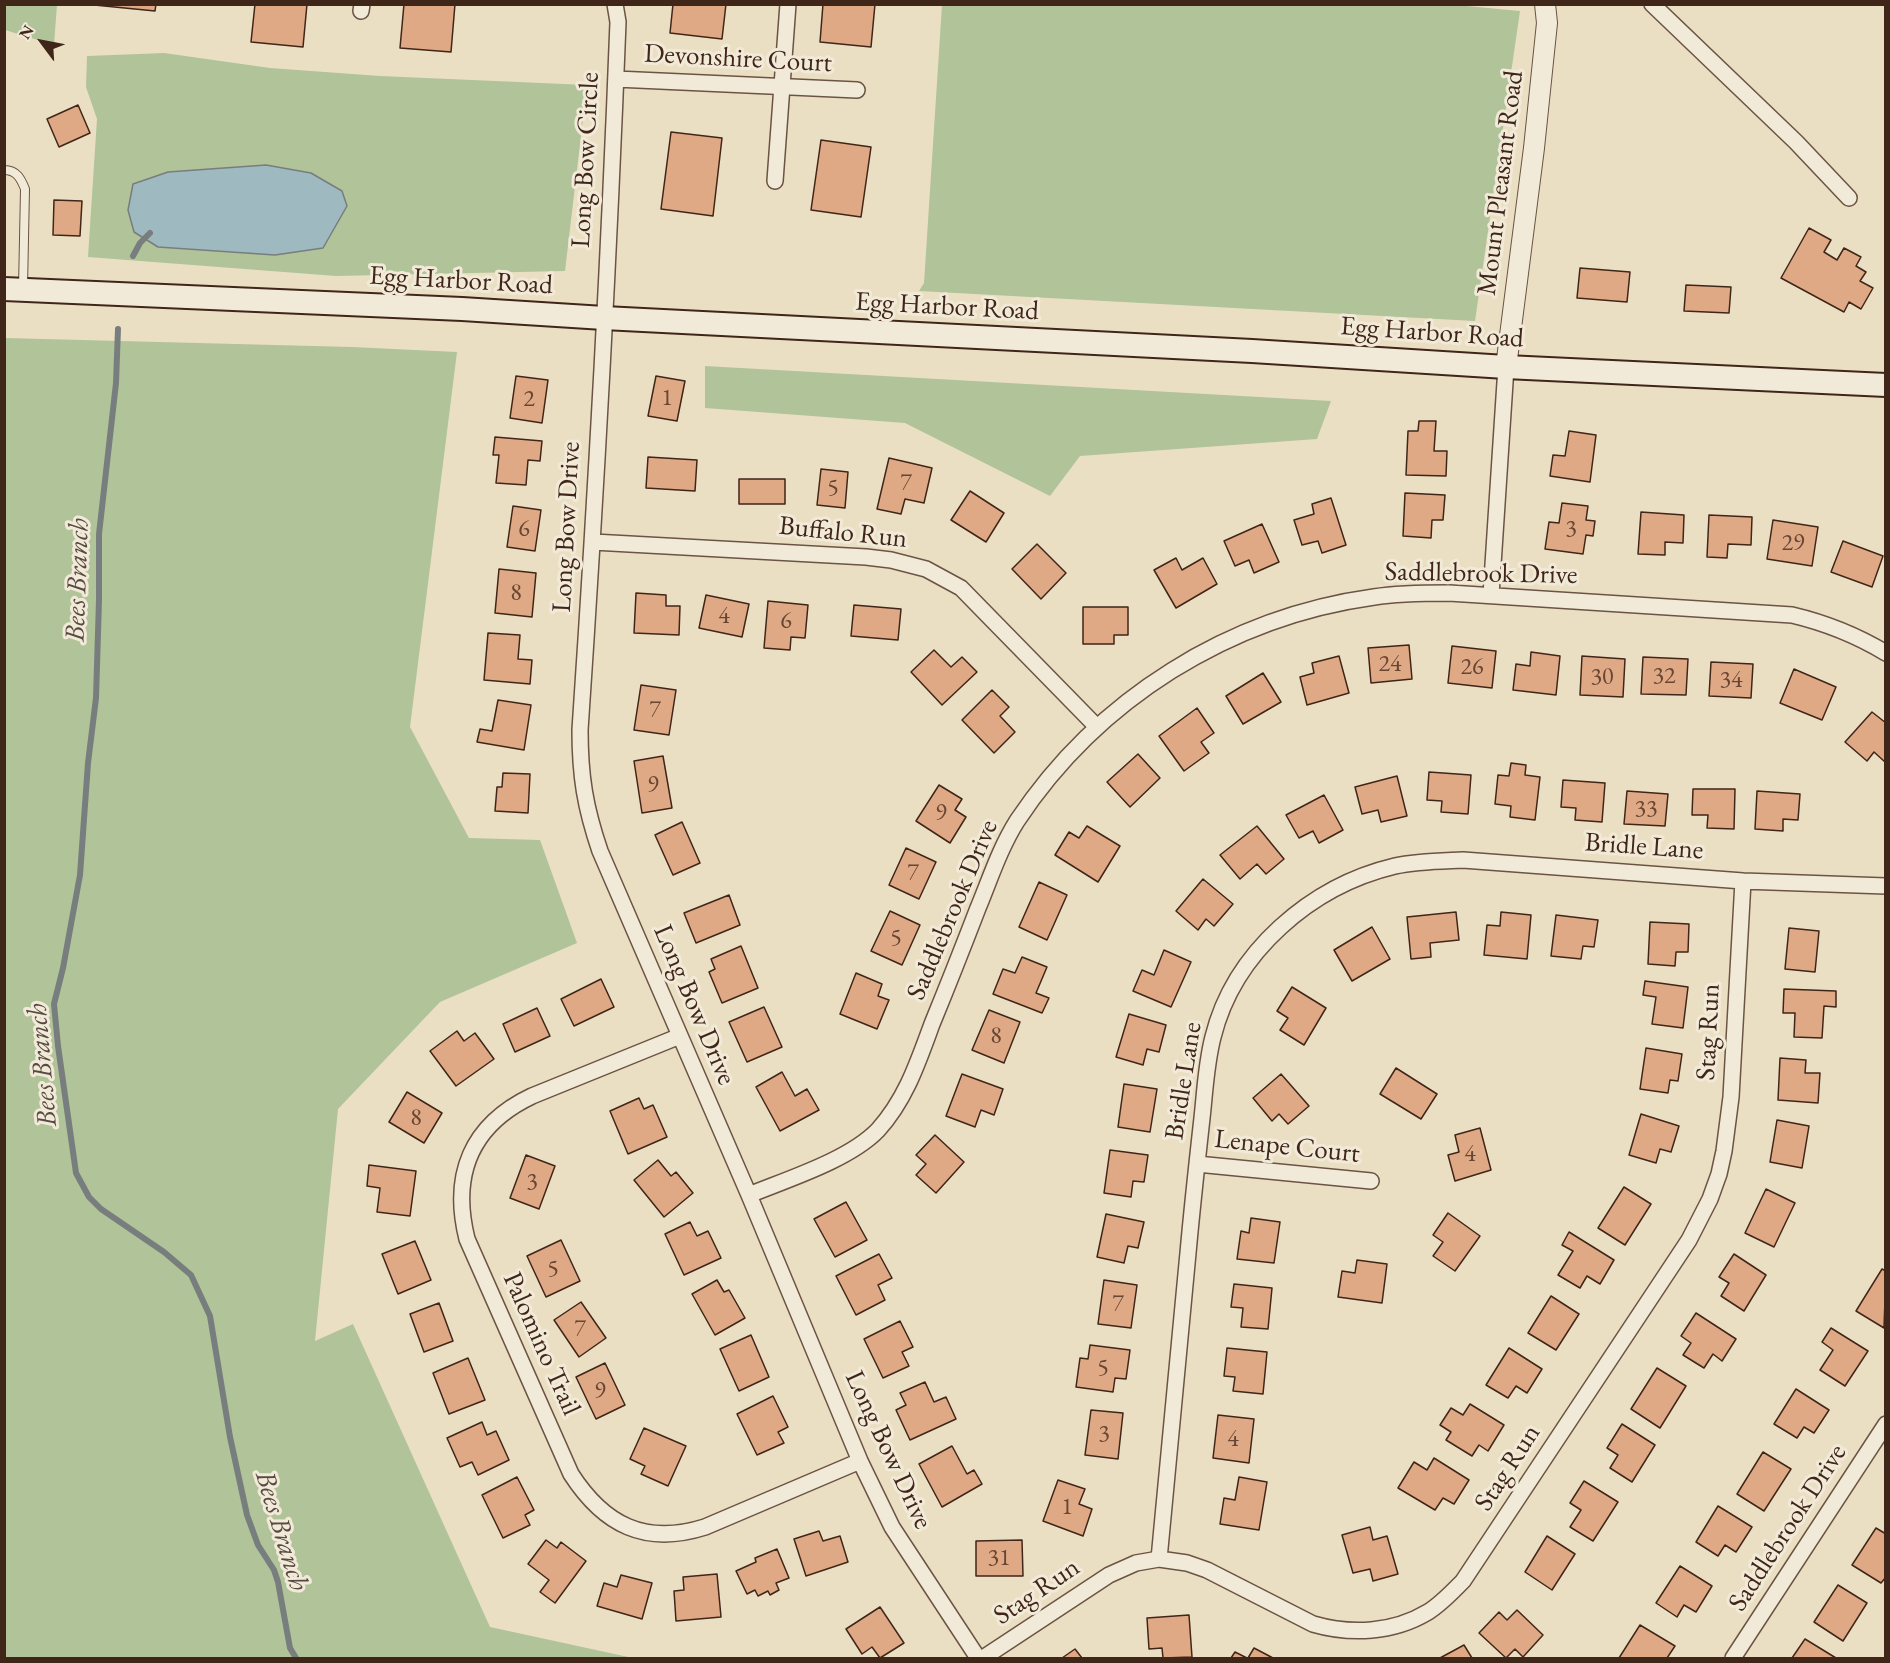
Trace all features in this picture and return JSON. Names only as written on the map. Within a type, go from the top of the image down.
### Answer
[{"type":"main road","name":"Egg Harbor Road","points":[[14,289],[310,301],[1242,350],[1506,367],[1886,385]]},
{"type":"street","name":"Long Bow Circle","points":[[604,318],[618,22],[615,4]]},
{"type":"street","points":[[775,181],[789,4]]},
{"type":"street","name":"Mount Pleasant Road","points":[[1506,367],[1534,148],[1547,23],[1545,4]]},
{"type":"street","points":[[1652,4],[1796,142],[1849,198]]},
{"type":"street","name":"Devonshire Court","points":[[616,79],[858,90]]},
{"type":"street","name":"Long Bow Drive","points":[[604,318],[593,542],[580,730],[580,760],[585,805],[600,851],[749,1195],[860,1461],[892,1527],[978,1659]]},
{"type":"street","points":[[1491,595],[1506,367]]},
{"type":"street","name":"Buffalo Run","points":[[593,542],[866,556],[926,568],[961,588],[1097,727]]},
{"type":"street","name":"Saddlebrook Drive","points":[[749,1195],[841,1156],[876,1131],[889,1116],[911,1080],[1005,844],[1017,822],[1048,779],[1097,727],[1125,703],[1179,665],[1210,648],[1253,628],[1349,601],[1376,596],[1449,593],[1792,615],[1840,629],[1886,653]]},
{"type":"street","name":"Bridle Lane","points":[[1159,1559],[1209,1055],[1219,1018],[1230,993],[1245,968],[1281,927],[1302,909],[1347,882],[1396,865],[1463,860],[1743,880],[1886,886]]},
{"type":"street","name":"Stag Run","points":[[983,1659],[1109,1575],[1136,1563],[1159,1559],[1187,1563],[1207,1570],[1313,1624],[1350,1631],[1368,1631],[1407,1622],[1428,1612],[1463,1581],[1689,1240],[1710,1199],[1724,1151],[1730,1106],[1743,880]]},
{"type":"street","name":"Palomino Trail","points":[[680,1036],[532,1096],[511,1106],[494,1120],[471,1153],[465,1173],[461,1194],[462,1218],[467,1239],[571,1474],[584,1494],[612,1519],[645,1532],[686,1533],[860,1461]]},
{"type":"street","name":"Lenape Court","points":[[1197,1164],[1371,1181]]},
{"type":"street","name":"Saddlebrook Drive","points":[[1733,1659],[1886,1424]]},
{"type":"lane","points":[[4,170],[10,170],[19,176],[25,189],[14,289]]},
{"type":"green space","points":[[4,5],[57,5],[54,45],[5,30]]},
{"type":"green space","points":[[942,5],[1456,5],[1520,11],[1475,321],[919,291],[924,283]]},
{"type":"green space","points":[[164,53],[270,68],[380,76],[587,85],[565,271],[336,276],[88,257],[97,119],[86,87],[87,56]]},
{"type":"green space","points":[[5,338],[457,352],[410,727],[469,838],[540,840],[577,943],[440,1002],[338,1109],[315,1341],[353,1324],[490,1627],[633,1658],[5,1658]]},
{"type":"green space","points":[[705,366],[1331,401],[1317,439],[1080,456],[1050,496],[905,423],[705,408]]},
{"type":"water","points":[[266,165],[311,173],[342,191],[347,206],[323,248],[275,255],[158,247],[134,232],[128,210],[133,184],[168,172]]},
{"type":"building","points":[[84,4],[156,4],[155,11]]},
{"type":"building","points":[[255,4],[307,4],[303,47],[251,42]]},
{"type":"building","points":[[404,4],[455,4],[451,52],[400,48]]},
{"type":"building","points":[[673,4],[726,4],[722,39],[670,33]]},
{"type":"building","points":[[823,4],[875,4],[871,47],[820,42]]},
{"type":"building","points":[[78,105],[90,133],[59,147],[47,119]]},
{"type":"building","points":[[671,132],[722,138],[713,216],[661,209]]},
{"type":"building","points":[[821,140],[871,147],[861,217],[811,210]]},
{"type":"building","points":[[54,200],[82,201],[80,236],[53,235]]},
{"type":"building","points":[[1809,228],[1831,240],[1824,252],[1837,260],[1844,248],[1861,257],[1856,266],[1866,272],[1860,281],[1873,288],[1861,309],[1849,302],[1844,312],[1781,278]]},
{"type":"building","points":[[1580,268],[1630,272],[1627,302],[1577,298]]},
{"type":"building","points":[[1686,285],[1731,287],[1729,313],[1684,311]]},
{"type":"building","points":[[516,376],[548,380],[542,423],[510,418]]},
{"type":"building","points":[[656,376],[685,381],[677,421],[648,416]]},
{"type":"building","points":[[1419,421],[1436,421],[1434,451],[1447,451],[1446,476],[1406,475],[1408,431],[1418,431]]},
{"type":"building","points":[[1569,431],[1596,435],[1590,482],[1550,476],[1553,455],[1565,456]]},
{"type":"building","points":[[495,437],[542,441],[540,461],[528,460],[526,485],[496,483],[499,455],[493,455]]},
{"type":"building","points":[[648,457],[697,460],[695,491],[646,488]]},
{"type":"building","points":[[889,458],[932,468],[924,503],[905,499],[901,514],[877,509]]},
{"type":"building","points":[[821,469],[848,472],[845,508],[817,505]]},
{"type":"building","points":[[739,479],[785,479],[785,504],[739,504]]},
{"type":"building","points":[[970,491],[1004,513],[986,542],[951,520]]},
{"type":"building","points":[[1405,493],[1445,495],[1443,520],[1432,520],[1431,538],[1403,536]]},
{"type":"building","points":[[1331,498],[1346,545],[1322,553],[1318,541],[1302,545],[1294,520],[1314,514],[1312,504]]},
{"type":"building","points":[[1562,503],[1588,506],[1586,520],[1595,521],[1593,536],[1586,535],[1583,554],[1545,549],[1549,522],[1559,523]]},
{"type":"building","points":[[513,506],[541,510],[535,551],[507,547]]},
{"type":"building","points":[[1641,512],[1684,515],[1683,543],[1665,542],[1665,555],[1638,554]]},
{"type":"building","points":[[1709,515],[1752,517],[1751,545],[1728,544],[1727,558],[1707,557]]},
{"type":"building","points":[[1773,520],[1818,527],[1812,566],[1767,559]]},
{"type":"building","points":[[1262,524],[1279,562],[1254,573],[1249,560],[1235,566],[1224,541]]},
{"type":"building","points":[[1843,541],[1883,556],[1872,587],[1831,572]]},
{"type":"building","points":[[1037,544],[1066,573],[1041,599],[1012,569]]},
{"type":"building","points":[[1176,558],[1182,570],[1203,558],[1217,584],[1176,608],[1154,570]]},
{"type":"building","points":[[499,569],[536,573],[532,617],[495,613]]},
{"type":"building","points":[[636,593],[666,595],[666,606],[680,606],[679,635],[634,633]]},
{"type":"building","points":[[706,595],[749,604],[742,637],[699,628]]},
{"type":"building","points":[[768,601],[808,605],[805,638],[791,637],[790,650],[764,648]]},
{"type":"building","points":[[854,605],[901,609],[898,640],[851,636]]},
{"type":"building","points":[[1083,607],[1128,607],[1128,635],[1114,635],[1114,644],[1083,644]]},
{"type":"building","points":[[488,633],[520,635],[518,659],[532,660],[530,684],[484,680]]},
{"type":"building","points":[[1409,645],[1412,679],[1371,683],[1368,648]]},
{"type":"building","points":[[1452,646],[1496,651],[1492,688],[1448,683]]},
{"type":"building","points":[[934,650],[951,667],[962,657],[977,672],[942,705],[911,672]]},
{"type":"building","points":[[1531,652],[1560,656],[1556,695],[1513,690],[1516,664],[1530,666]]},
{"type":"building","points":[[1339,656],[1349,693],[1307,705],[1300,677],[1314,673],[1312,663]]},
{"type":"building","points":[[1582,656],[1625,659],[1623,697],[1580,695]]},
{"type":"building","points":[[1643,657],[1688,659],[1686,695],[1641,694]]},
{"type":"building","points":[[1711,662],[1753,664],[1751,698],[1709,696]]},
{"type":"building","points":[[1794,669],[1836,687],[1822,720],[1780,703]]},
{"type":"building","points":[[1263,673],[1281,702],[1243,724],[1226,696]]},
{"type":"building","points":[[641,685],[676,690],[669,735],[634,730]]},
{"type":"building","points":[[992,690],[1009,707],[1000,716],[1015,732],[994,753],[962,720]]},
{"type":"building","points":[[498,700],[531,705],[524,750],[477,742],[480,729],[492,731]]},
{"type":"building","points":[[1197,708],[1214,733],[1201,742],[1209,753],[1184,771],[1159,736]]},
{"type":"building","points":[[1872,712],[1886,723],[1885,762],[1874,752],[1867,761],[1845,742]]},
{"type":"building","points":[[1138,754],[1160,778],[1130,807],[1107,782]]},
{"type":"building","points":[[663,756],[672,808],[642,813],[634,761]]},
{"type":"building","points":[[1511,763],[1526,765],[1525,775],[1540,777],[1535,820],[1510,817],[1511,806],[1495,804],[1498,775],[1509,776]]},
{"type":"building","points":[[1429,772],[1471,775],[1468,814],[1441,812],[1442,801],[1427,800]]},
{"type":"building","points":[[503,773],[530,774],[528,813],[495,811],[497,787],[502,787]]},
{"type":"building","points":[[1397,776],[1407,816],[1381,822],[1378,810],[1362,814],[1355,787]]},
{"type":"building","points":[[1563,780],[1605,783],[1602,822],[1575,820],[1576,808],[1561,807]]},
{"type":"building","points":[[939,785],[962,799],[955,810],[966,817],[950,843],[916,821]]},
{"type":"building","points":[[1693,789],[1735,789],[1734,829],[1707,828],[1708,815],[1692,815]]},
{"type":"building","points":[[1627,791],[1668,794],[1665,826],[1624,824]]},
{"type":"building","points":[[1757,791],[1800,794],[1798,820],[1783,819],[1783,831],[1755,829]]},
{"type":"building","points":[[1324,795],[1343,830],[1319,843],[1313,831],[1299,838],[1286,815]]},
{"type":"building","points":[[682,822],[700,863],[673,875],[655,835]]},
{"type":"building","points":[[1087,826],[1120,846],[1098,882],[1055,855],[1069,832],[1079,838]]},
{"type":"building","points":[[1257,826],[1284,859],[1266,874],[1257,864],[1240,879],[1220,855]]},
{"type":"building","points":[[906,848],[936,862],[919,899],[889,885]]},
{"type":"building","points":[[1203,879],[1233,904],[1214,926],[1206,919],[1198,930],[1176,911]]},
{"type":"building","points":[[1039,882],[1067,895],[1047,940],[1019,927]]},
{"type":"building","points":[[729,895],[740,925],[696,943],[684,913]]},
{"type":"building","points":[[890,911],[920,925],[902,965],[871,951]]},
{"type":"building","points":[[1456,912],[1459,940],[1430,943],[1431,957],[1411,959],[1407,917]]},
{"type":"building","points":[[1501,912],[1531,915],[1527,959],[1484,955],[1487,925],[1500,926]]},
{"type":"building","points":[[1556,915],[1598,920],[1594,947],[1583,946],[1581,959],[1551,956]]},
{"type":"building","points":[[1650,922],[1689,924],[1688,952],[1676,952],[1675,966],[1648,964]]},
{"type":"building","points":[[1372,927],[1390,959],[1352,981],[1334,950]]},
{"type":"building","points":[[1789,928],[1819,931],[1815,972],[1785,969]]},
{"type":"building","points":[[741,946],[758,988],[722,1003],[709,972],[715,969],[711,959]]},
{"type":"building","points":[[1164,950],[1191,962],[1171,1007],[1133,991],[1142,970],[1154,975]]},
{"type":"building","points":[[1022,957],[1047,967],[1036,993],[1049,998],[1042,1013],[993,994],[1003,969],[1015,973]]},
{"type":"building","points":[[856,973],[882,984],[878,996],[889,1000],[877,1029],[840,1014]]},
{"type":"building","points":[[601,979],[614,1007],[574,1026],[561,999]]},
{"type":"building","points":[[1645,981],[1688,987],[1683,1028],[1652,1024],[1656,997],[1643,995]]},
{"type":"building","points":[[1292,987],[1326,1008],[1304,1045],[1280,1030],[1288,1018],[1277,1011]]},
{"type":"building","points":[[1784,989],[1836,991],[1836,1007],[1824,1006],[1822,1038],[1794,1037],[1795,1013],[1783,1013]]},
{"type":"building","points":[[764,1007],[782,1047],[747,1062],[729,1022]]},
{"type":"building","points":[[537,1008],[550,1036],[515,1052],[503,1024]]},
{"type":"building","points":[[989,1010],[1020,1022],[1004,1063],[972,1050]]},
{"type":"building","points":[[1129,1014],[1166,1025],[1159,1052],[1147,1049],[1143,1065],[1116,1057]]},
{"type":"building","points":[[457,1031],[464,1041],[475,1033],[494,1059],[456,1086],[430,1051]]},
{"type":"building","points":[[1646,1048],[1682,1054],[1678,1081],[1670,1080],[1668,1093],[1640,1089]]},
{"type":"building","points":[[1780,1058],[1806,1060],[1805,1073],[1820,1073],[1818,1103],[1778,1100]]},
{"type":"building","points":[[1396,1068],[1437,1094],[1421,1119],[1380,1094]]},
{"type":"building","points":[[782,1072],[795,1096],[807,1089],[819,1110],[780,1131],[756,1087]]},
{"type":"building","points":[[962,1074],[1003,1089],[994,1115],[981,1110],[975,1127],[946,1116]]},
{"type":"building","points":[[1281,1074],[1309,1106],[1288,1124],[1279,1114],[1272,1121],[1253,1098]]},
{"type":"building","points":[[1124,1084],[1157,1089],[1150,1132],[1118,1127]]},
{"type":"building","points":[[407,1092],[442,1113],[424,1143],[389,1122]]},
{"type":"building","points":[[639,1098],[644,1109],[653,1105],[667,1137],[628,1154],[610,1111]]},
{"type":"building","points":[[1641,1114],[1679,1126],[1671,1152],[1660,1149],[1656,1163],[1629,1155]]},
{"type":"building","points":[[1777,1120],[1809,1126],[1802,1168],[1770,1162]]},
{"type":"building","points":[[1480,1128],[1491,1170],[1455,1181],[1448,1155],[1459,1152],[1455,1135]]},
{"type":"building","points":[[935,1135],[964,1162],[936,1193],[916,1175],[926,1164],[916,1155]]},
{"type":"building","points":[[1110,1150],[1148,1155],[1144,1182],[1133,1181],[1131,1197],[1104,1193]]},
{"type":"building","points":[[526,1155],[555,1166],[539,1209],[510,1198]]},
{"type":"building","points":[[658,1160],[671,1176],[676,1172],[693,1193],[664,1217],[634,1180]]},
{"type":"building","points":[[369,1165],[416,1171],[410,1216],[377,1212],[380,1188],[367,1186]]},
{"type":"building","points":[[1624,1187],[1651,1204],[1625,1245],[1598,1228]]},
{"type":"building","points":[[1766,1189],[1795,1203],[1774,1247],[1745,1233]]},
{"type":"building","points":[[846,1202],[867,1240],[835,1257],[814,1219]]},
{"type":"building","points":[[1448,1213],[1480,1236],[1455,1271],[1433,1256],[1443,1242],[1433,1235]]},
{"type":"building","points":[[1106,1214],[1144,1222],[1138,1248],[1128,1246],[1124,1263],[1097,1257]]},
{"type":"building","points":[[1251,1218],[1280,1222],[1274,1263],[1237,1259],[1241,1231],[1249,1233]]},
{"type":"building","points":[[690,1222],[697,1236],[708,1231],[721,1258],[684,1275],[665,1234]]},
{"type":"building","points":[[1569,1232],[1614,1260],[1600,1284],[1587,1276],[1580,1288],[1558,1275],[1573,1251],[1562,1245]]},
{"type":"building","points":[[561,1240],[580,1281],[546,1297],[527,1256]]},
{"type":"building","points":[[415,1241],[431,1280],[398,1294],[382,1254]]},
{"type":"building","points":[[879,1254],[892,1278],[878,1285],[885,1300],[856,1315],[836,1276]]},
{"type":"building","points":[[1734,1254],[1766,1275],[1744,1311],[1721,1296],[1729,1283],[1719,1277]]},
{"type":"building","points":[[1357,1260],[1387,1264],[1382,1303],[1338,1297],[1342,1271],[1355,1273]]},
{"type":"building","points":[[1882,1269],[1886,1271],[1884,1328],[1856,1311]]},
{"type":"building","points":[[717,1280],[724,1292],[729,1290],[745,1318],[715,1335],[692,1294]]},
{"type":"building","points":[[1104,1280],[1137,1285],[1131,1328],[1098,1324]]},
{"type":"building","points":[[1234,1284],[1272,1288],[1268,1329],[1241,1327],[1243,1308],[1231,1307]]},
{"type":"building","points":[[1551,1296],[1579,1314],[1556,1350],[1528,1333]]},
{"type":"building","points":[[581,1302],[606,1338],[579,1357],[554,1320]]},
{"type":"building","points":[[439,1303],[453,1341],[424,1352],[410,1314]]},
{"type":"building","points":[[1696,1313],[1736,1339],[1722,1361],[1713,1354],[1704,1368],[1683,1355],[1691,1343],[1681,1336]]},
{"type":"building","points":[[900,1321],[913,1347],[902,1352],[909,1366],[883,1378],[864,1339]]},
{"type":"building","points":[[1831,1328],[1868,1351],[1845,1386],[1820,1370],[1833,1350],[1822,1342]]},
{"type":"building","points":[[751,1335],[769,1377],[739,1391],[720,1349]]},
{"type":"building","points":[[1090,1345],[1130,1350],[1126,1379],[1115,1378],[1113,1392],[1076,1387],[1080,1358],[1088,1359]]},
{"type":"building","points":[[1227,1348],[1267,1352],[1263,1394],[1233,1391],[1235,1377],[1224,1376]]},
{"type":"building","points":[[1509,1348],[1542,1369],[1527,1393],[1516,1386],[1508,1398],[1486,1385]]},
{"type":"building","points":[[468,1358],[485,1400],[449,1414],[433,1373]]},
{"type":"building","points":[[605,1363],[625,1405],[596,1419],[576,1377]]},
{"type":"building","points":[[1657,1368],[1686,1386],[1660,1428],[1631,1409]]},
{"type":"building","points":[[925,1382],[934,1402],[946,1397],[956,1419],[910,1440],[896,1410],[906,1405],[900,1393]]},
{"type":"building","points":[[1796,1389],[1829,1410],[1814,1433],[1804,1427],[1797,1438],[1774,1424]]},
{"type":"building","points":[[773,1396],[788,1427],[778,1432],[784,1443],[757,1455],[737,1414]]},
{"type":"building","points":[[1470,1404],[1504,1425],[1488,1451],[1479,1445],[1472,1456],[1446,1440],[1451,1432],[1440,1425],[1451,1408],[1463,1415]]},
{"type":"building","points":[[1091,1410],[1123,1413],[1118,1459],[1085,1455]]},
{"type":"building","points":[[1218,1415],[1254,1419],[1249,1463],[1213,1458]]},
{"type":"building","points":[[482,1422],[487,1435],[496,1431],[509,1460],[478,1475],[472,1462],[460,1467],[447,1438]]},
{"type":"building","points":[[1622,1424],[1655,1445],[1632,1482],[1610,1468],[1618,1455],[1607,1448]]},
{"type":"building","points":[[644,1428],[686,1446],[668,1486],[641,1474],[645,1466],[630,1459]]},
{"type":"building","points":[[952,1446],[967,1474],[974,1470],[982,1484],[942,1507],[919,1464]]},
{"type":"building","points":[[1763,1452],[1791,1469],[1764,1511],[1737,1494]]},
{"type":"building","points":[[1434,1458],[1469,1480],[1454,1504],[1443,1498],[1435,1510],[1398,1488],[1414,1462],[1427,1470]]},
{"type":"building","points":[[517,1477],[534,1510],[525,1515],[530,1525],[503,1538],[482,1495]]},
{"type":"building","points":[[1239,1477],[1267,1482],[1259,1530],[1220,1524],[1224,1498],[1235,1500]]},
{"type":"building","points":[[1058,1480],[1085,1489],[1079,1504],[1092,1509],[1083,1536],[1043,1521]]},
{"type":"building","points":[[1584,1481],[1618,1502],[1593,1541],[1570,1527],[1581,1510],[1570,1503]]},
{"type":"building","points":[[1718,1506],[1752,1527],[1736,1552],[1725,1545],[1718,1556],[1696,1542]]},
{"type":"building","points":[[1370,1527],[1373,1540],[1387,1536],[1398,1574],[1373,1581],[1370,1569],[1353,1573],[1342,1535]]},
{"type":"building","points":[[1876,1528],[1886,1534],[1886,1577],[1881,1583],[1852,1565]]},
{"type":"building","points":[[819,1531],[823,1541],[840,1536],[848,1562],[806,1576],[794,1539]]},
{"type":"building","points":[[1547,1536],[1575,1554],[1552,1590],[1525,1572]]},
{"type":"building","points":[[546,1540],[557,1548],[561,1542],[586,1561],[555,1603],[540,1592],[549,1580],[528,1564]]},
{"type":"building","points":[[1022,1540],[1023,1576],[976,1576],[976,1541]]},
{"type":"building","points":[[777,1549],[789,1578],[776,1583],[779,1590],[770,1595],[768,1591],[758,1596],[755,1590],[747,1594],[736,1571],[756,1562],[755,1558]]},
{"type":"building","points":[[1680,1566],[1712,1586],[1696,1612],[1684,1605],[1677,1617],[1656,1603]]},
{"type":"building","points":[[717,1574],[721,1617],[676,1621],[674,1591],[684,1590],[683,1577]]},
{"type":"building","points":[[621,1575],[652,1583],[642,1619],[597,1606],[604,1583],[617,1587]]},
{"type":"building","points":[[1838,1585],[1867,1603],[1843,1641],[1814,1622]]},
{"type":"building","points":[[880,1607],[904,1643],[880,1658],[872,1647],[862,1654],[846,1629]]},
{"type":"building","points":[[1517,1610],[1543,1635],[1523,1657],[1515,1649],[1506,1658],[1479,1633],[1499,1612],[1507,1620]]},
{"type":"building","points":[[1189,1615],[1192,1657],[1163,1658],[1162,1648],[1149,1649],[1147,1618]]},
{"type":"building","points":[[1640,1625],[1675,1646],[1667,1658],[1619,1658]]},
{"type":"building","points":[[1805,1639],[1836,1658],[1792,1658]]},
{"type":"building","points":[[1464,1645],[1472,1658],[1440,1658]]},
{"type":"building","points":[[1254,1648],[1273,1658],[1248,1658]]},
{"type":"building","points":[[1075,1649],[1082,1658],[1062,1658]]},
{"type":"building","points":[[1235,1652],[1247,1658],[1231,1658]]},
{"type":"waterway","name":"Bees Branch","points":[[133,256],[140,243],[150,233]]},
{"type":"waterway","name":"Bees Branch","points":[[118,329],[116,383],[99,534],[96,698],[88,763],[80,875],[54,1004],[58,1046],[76,1173],[89,1197],[101,1209],[164,1252],[191,1275],[210,1316],[230,1437],[247,1515],[258,1545],[274,1570],[290,1648],[296,1658]]}]
